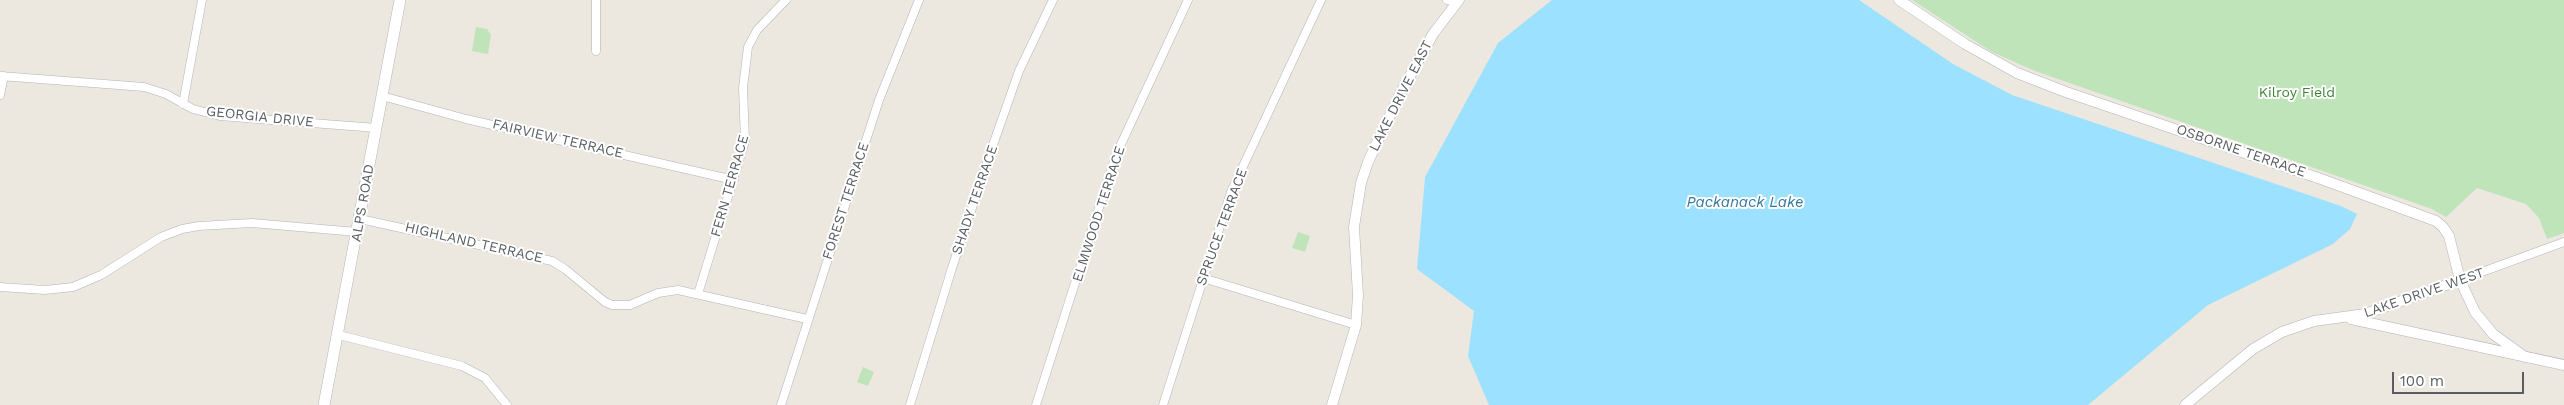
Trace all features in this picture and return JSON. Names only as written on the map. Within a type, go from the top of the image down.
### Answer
[{"type":"main road","name":"ALPS ROAD","points":[[324,405],[339,335],[400,0]]},
{"type":"street","points":[[183,104],[202,0]]},
{"type":"street","points":[[596,0],[596,51]]},
{"type":"street","name":"FERN TERRACE","points":[[698,294],[745,140],[743,88],[748,48],[757,30],[786,0]]},
{"type":"street","name":"FOREST TERRACE","points":[[781,405],[807,319],[879,100],[919,0]]},
{"type":"street","name":"SHADY TERRACE","points":[[910,405],[952,268],[1003,117],[1020,71],[1053,0]]},
{"type":"street","name":"ELMWOOD TERRACE","points":[[1036,405],[1116,155],[1188,0]]},
{"type":"street","name":"SPRUCE TERRACE","points":[[1162,405],[1237,178],[1321,0]]},
{"type":"street","name":"OSBORNE TERRACE","points":[[1899,0],[1979,53],[2026,76],[2436,221],[2449,236],[2460,280],[2483,324],[2503,342],[2525,357]]},
{"type":"street","name":"LAKE DRIVE EAST","points":[[1332,405],[1356,325],[1358,295],[1354,227],[1361,184],[1368,162],[1400,94],[1432,34],[1454,1]]},
{"type":"street","points":[[0,96],[2,76]]},
{"type":"street","name":"GEORGIA DRIVE","points":[[2,76],[144,87],[166,94],[183,104],[220,116],[376,128]]},
{"type":"street","name":"FAIRVIEW TERRACE","points":[[382,96],[466,119],[734,180]]},
{"type":"street","name":"HIGHLAND TERRACE","points":[[360,219],[552,262],[565,269],[605,302],[612,305],[630,305],[668,290],[698,294],[807,319]]},
{"type":"street","points":[[0,286],[45,290],[73,287],[101,275],[161,237],[182,229],[199,226],[252,224],[357,232]]},
{"type":"street","name":"LAKE DRIVE WEST","points":[[2187,405],[2269,339],[2314,321],[2345,318],[2384,308],[2564,242]]},
{"type":"street","points":[[1204,278],[1356,325]]},
{"type":"street","points":[[2384,308],[2391,322],[2402,330]]},
{"type":"street","points":[[2345,318],[2564,365]]},
{"type":"street","points":[[2483,324],[2486,333],[2483,348]]},
{"type":"street","points":[[339,335],[462,366],[485,378],[506,405]]},
{"type":"green space","name":"Kilroy Field","points":[[1912,0],[2564,0],[2564,233],[2547,239],[2539,218],[2526,204],[2477,188],[2446,217],[2432,209],[2035,71],[1992,52]]},
{"type":"green space","points":[[476,27],[487,29],[491,35],[488,54],[472,51]]},
{"type":"green space","points":[[1298,232],[1310,236],[1305,252],[1292,248]]},
{"type":"green space","points":[[863,367],[874,372],[868,386],[857,382]]},
{"type":"water","name":"Packanack Lake","points":[[1552,0],[1859,0],[1953,64],[2012,95],[2341,206],[2357,214],[2350,229],[2333,244],[2208,305],[2088,405],[1489,405],[1468,356],[1474,311],[1417,269],[1425,177],[1498,43]]}]
